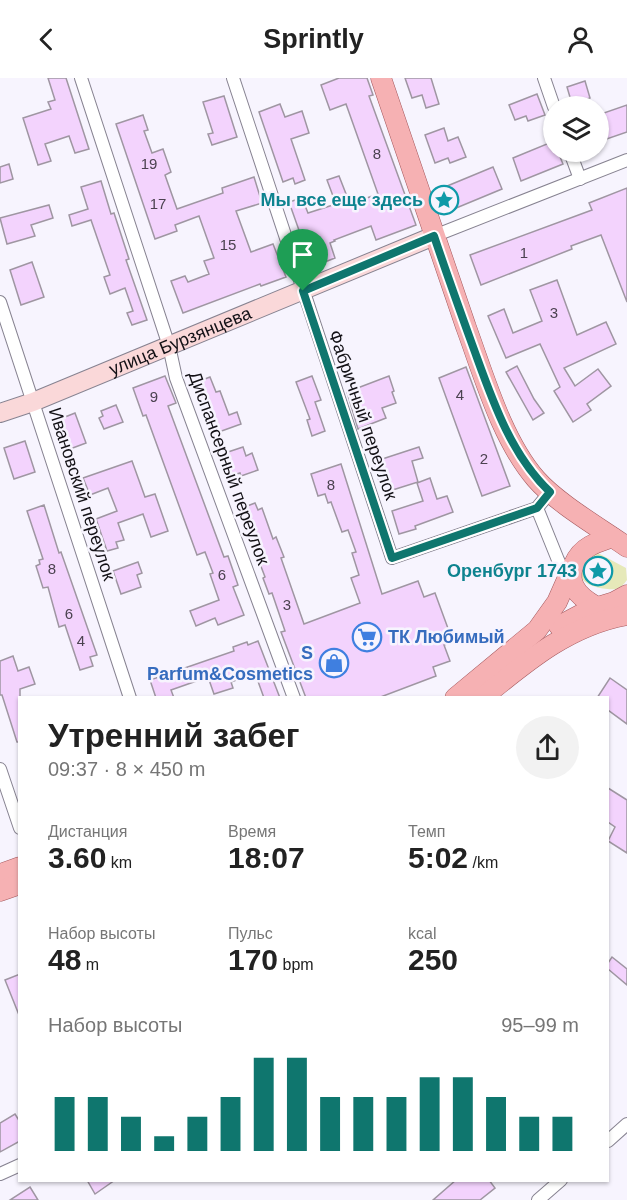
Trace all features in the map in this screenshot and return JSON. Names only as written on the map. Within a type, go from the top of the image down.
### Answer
[{"type":"main road","points":[[381,78],[434,236],[500,416],[536,479],[550,492],[620,542]]},
{"type":"main road","points":[[484,696],[504,679],[568,634],[590,625],[597,600],[582,553],[590,546],[620,542]]},
{"type":"main road","points":[[457,696],[537,630],[557,602],[597,600],[614,602],[627,595]]},
{"type":"main road","points":[[0,874],[18,868]]},
{"type":"main road","points":[[0,891],[18,885]]},
{"type":"street","name":"Диспансерный переулок","points":[[81,78],[169,346],[176,378],[293,696]]},
{"type":"street","name":"Фабричный переулок","points":[[233,78],[392,558],[537,508]]},
{"type":"street","points":[[544,78],[550,96]]},
{"type":"street","name":"улица Бурзянцева","points":[[0,413],[33,402],[434,236],[627,160]]},
{"type":"street","points":[[574,162],[580,179]]},
{"type":"street","name":"Ивановский переулок","points":[[0,302],[129,696]]},
{"type":"street","points":[[550,492],[537,508],[597,600]]},
{"type":"street","points":[[0,769],[18,822]]},
{"type":"street","points":[[609,1140],[627,1124]]},
{"type":"street","points":[[0,1174],[18,1166]]},
{"type":"street","points":[[538,1200],[559,1182]]},
{"type":"green space","points":[[598,553],[626,568],[627,580],[619,588],[596,587],[583,579],[581,572],[583,561],[591,554]]},
{"type":"building","points":[[48,78],[66,78],[89,149],[75,153],[69,136],[45,144],[51,161],[38,165],[23,118],[51,109],[48,102],[55,100]]},
{"type":"building","points":[[339,78],[367,78],[373,95],[369,96],[416,225],[376,240],[371,226],[334,240],[330,243],[335,258],[312,267],[289,202],[302,198],[308,213],[336,204],[327,180],[339,176],[350,204],[378,194],[346,104],[330,110],[321,85]]},
{"type":"building","points":[[405,78],[431,78],[439,104],[426,108],[422,95],[412,98]]},
{"type":"building","points":[[585,81],[589,96],[570,96],[567,87]]},
{"type":"building","points":[[537,94],[543,116],[528,121],[526,116],[515,120],[509,105]]},
{"type":"building","points":[[224,96],[237,137],[212,145],[208,134],[213,133],[203,102]]},
{"type":"building","points":[[280,104],[285,117],[302,111],[309,133],[291,139],[305,180],[295,184],[293,178],[283,182],[259,112]]},
{"type":"building","points":[[627,105],[627,132],[609,138],[609,111]]},
{"type":"building","points":[[143,115],[148,130],[144,131],[152,153],[163,149],[171,172],[165,175],[177,209],[223,193],[222,188],[254,177],[262,203],[236,211],[251,252],[273,244],[286,277],[261,286],[260,284],[183,313],[171,281],[185,276],[188,282],[209,274],[204,261],[214,258],[199,216],[175,225],[177,231],[155,239],[116,124]]},
{"type":"building","points":[[444,128],[448,141],[458,137],[466,157],[450,163],[448,158],[435,163],[425,135]]},
{"type":"building","points":[[543,146],[543,162],[562,162],[563,164],[521,181],[513,158]]},
{"type":"building","points":[[9,164],[13,179],[0,183],[0,167]]},
{"type":"building","points":[[493,167],[502,189],[449,211],[440,189]]},
{"type":"building","points":[[101,181],[111,214],[114,213],[129,259],[126,260],[147,320],[132,325],[127,313],[133,311],[125,288],[110,294],[104,277],[110,275],[91,220],[72,226],[69,215],[88,209],[81,187]]},
{"type":"building","points":[[627,188],[627,302],[601,235],[481,285],[470,255],[592,210],[589,203]]},
{"type":"building","points":[[49,205],[53,218],[31,225],[35,236],[7,244],[0,218]]},
{"type":"building","points":[[32,262],[44,297],[21,305],[10,270]]},
{"type":"building","points":[[557,280],[577,335],[606,322],[616,344],[564,368],[575,386],[598,369],[611,386],[587,404],[591,410],[573,422],[554,391],[560,387],[540,344],[506,358],[488,316],[504,309],[513,333],[542,321],[530,290]]},
{"type":"building","points":[[517,366],[544,413],[533,420],[506,372]]},
{"type":"building","points":[[466,367],[510,486],[482,496],[439,378]]},
{"type":"building","points":[[165,376],[176,403],[168,406],[224,557],[228,556],[238,585],[233,587],[244,615],[218,625],[215,618],[196,626],[190,611],[219,600],[210,574],[213,573],[205,552],[197,555],[146,415],[143,416],[133,388]]},
{"type":"building","points":[[312,376],[321,400],[315,402],[325,431],[312,436],[307,420],[310,419],[296,382]]},
{"type":"building","points":[[389,376],[396,403],[382,408],[386,418],[358,429],[347,392]]},
{"type":"building","points":[[210,377],[216,392],[220,391],[229,415],[237,412],[241,424],[216,433],[197,382]]},
{"type":"building","points":[[116,405],[123,422],[104,429],[99,418],[103,416],[101,411]]},
{"type":"building","points":[[75,413],[86,443],[70,449],[60,419]]},
{"type":"building","points":[[25,441],[35,472],[14,479],[4,448]]},
{"type":"building","points":[[243,447],[246,456],[252,453],[258,470],[241,476],[240,473],[230,476],[222,454]]},
{"type":"building","points":[[419,447],[423,458],[412,461],[418,482],[383,493],[373,462]]},
{"type":"building","points":[[132,461],[145,497],[155,494],[168,531],[151,537],[143,514],[118,523],[124,540],[116,542],[118,548],[107,551],[96,519],[117,511],[108,488],[90,495],[83,478]]},
{"type":"building","name":"ТК Любимый","points":[[341,464],[382,594],[418,581],[424,597],[435,593],[453,642],[444,645],[450,661],[433,667],[436,676],[383,696],[305,696],[281,632],[285,631],[272,593],[269,594],[263,578],[265,577],[252,543],[255,542],[242,508],[255,503],[258,510],[262,508],[273,539],[276,537],[284,557],[281,558],[304,624],[360,603],[351,578],[359,575],[352,553],[356,552],[348,530],[342,532],[331,502],[328,503],[325,494],[318,496],[311,474]]},
{"type":"building","points":[[430,478],[437,499],[447,496],[453,512],[399,534],[392,511],[423,501],[417,483]]},
{"type":"building","points":[[44,505],[59,553],[61,552],[97,655],[90,657],[93,666],[80,670],[65,625],[59,627],[48,587],[43,588],[36,566],[40,564],[39,560],[43,559],[27,511]]},
{"type":"building","points":[[138,562],[142,573],[137,575],[141,587],[121,594],[113,571]]},
{"type":"building","points":[[258,641],[279,696],[263,696],[255,673],[231,682],[233,688],[214,694],[208,677],[171,690],[173,696],[155,696],[150,680],[234,651],[233,647],[247,642],[248,645]]},
{"type":"building","points":[[13,656],[18,671],[29,667],[35,684],[20,689],[18,742],[2,695],[0,695],[0,661]]},
{"type":"building","points":[[610,678],[627,690],[627,724],[609,711],[609,696],[598,696]]},
{"type":"building","points":[[609,789],[627,800],[627,853],[609,842],[615,827],[609,823]]},
{"type":"building","points":[[612,957],[627,969],[627,985],[609,970],[609,962]]},
{"type":"building","points":[[18,975],[18,1012],[5,980]]},
{"type":"building","points":[[15,1114],[18,1119],[18,1142],[0,1152],[0,1123]]},
{"type":"building","points":[[88,1182],[112,1182],[95,1194]]},
{"type":"building","points":[[454,1182],[490,1182],[495,1188],[480,1200],[433,1200]]},
{"type":"building","points":[[30,1187],[38,1200],[10,1200]]},
{"type":"place","name":"Мы все еще здесь","points":[[444,200]]},
{"type":"place","name":"Оренбург 1743","points":[[598,571]]},
{"type":"place","name":"ТК Любимый","points":[[367,637]]},
{"type":"place","name":"S Parfum&Cosmetics","points":[[334,663]]},
{"type":"route","points":[[434,236],[500,416],[525,463],[536,479],[550,492],[537,508],[392,558],[303,291],[434,236]]}]
